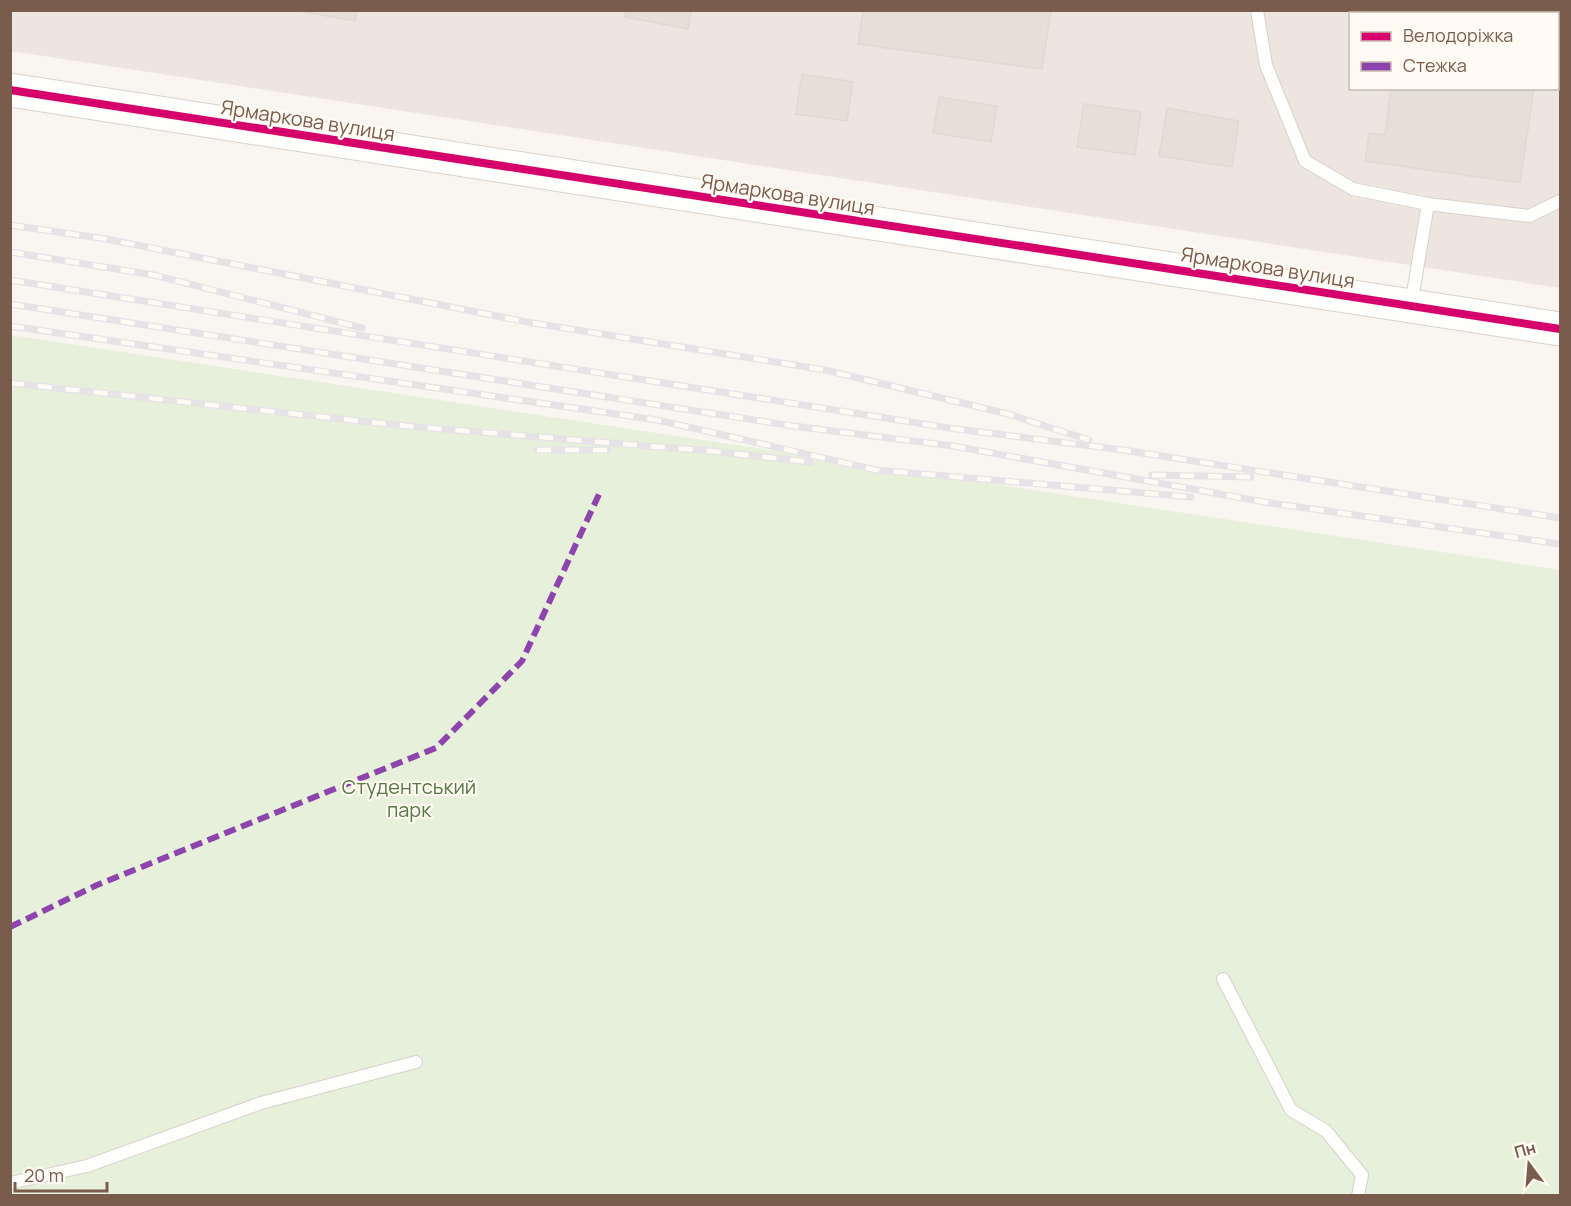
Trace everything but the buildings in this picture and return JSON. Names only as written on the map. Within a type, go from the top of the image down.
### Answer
[{"type":"street","name":"Ярмаркова вулиця","points":[[10,90],[1560,329]]},
{"type":"lane","points":[[1257,10],[1266,65],[1305,161],[1353,189],[1428,204],[1529,216],[1560,201]]},
{"type":"lane","points":[[1411,306],[1428,204]]},
{"type":"lane","points":[[1223,979],[1291,1110],[1326,1131],[1362,1175],[1358,1196]]},
{"type":"lane","points":[[10,1183],[87,1166],[261,1103],[416,1062]]},
{"type":"shaded area","points":[[10,11],[1560,11],[1560,288],[11,51]]},
{"type":"green space","name":"Студентський парк","points":[[10,335],[1560,570],[1560,1195],[11,1195]]},
{"type":"railway","points":[[10,225],[106,239],[527,322],[825,370],[1008,414],[1089,440]]},
{"type":"railway","points":[[10,252],[154,275],[362,328]]},
{"type":"railway","points":[[10,280],[949,428],[1123,450],[1560,518]]},
{"type":"railway","points":[[10,304],[793,426],[953,446],[1270,503],[1560,544]]},
{"type":"railway","points":[[10,326],[657,420],[876,470],[1191,497]]},
{"type":"railway","points":[[10,383],[406,426],[710,451],[810,462]]},
{"type":"railway","points":[[537,450],[608,450]]},
{"type":"railway","points":[[1152,475],[1251,477]]},
{"type":"marked path","points":[[10,927],[97,885],[436,748],[522,661],[601,490]]},
{"type":"cycle path","points":[[10,90],[1560,329]]}]
